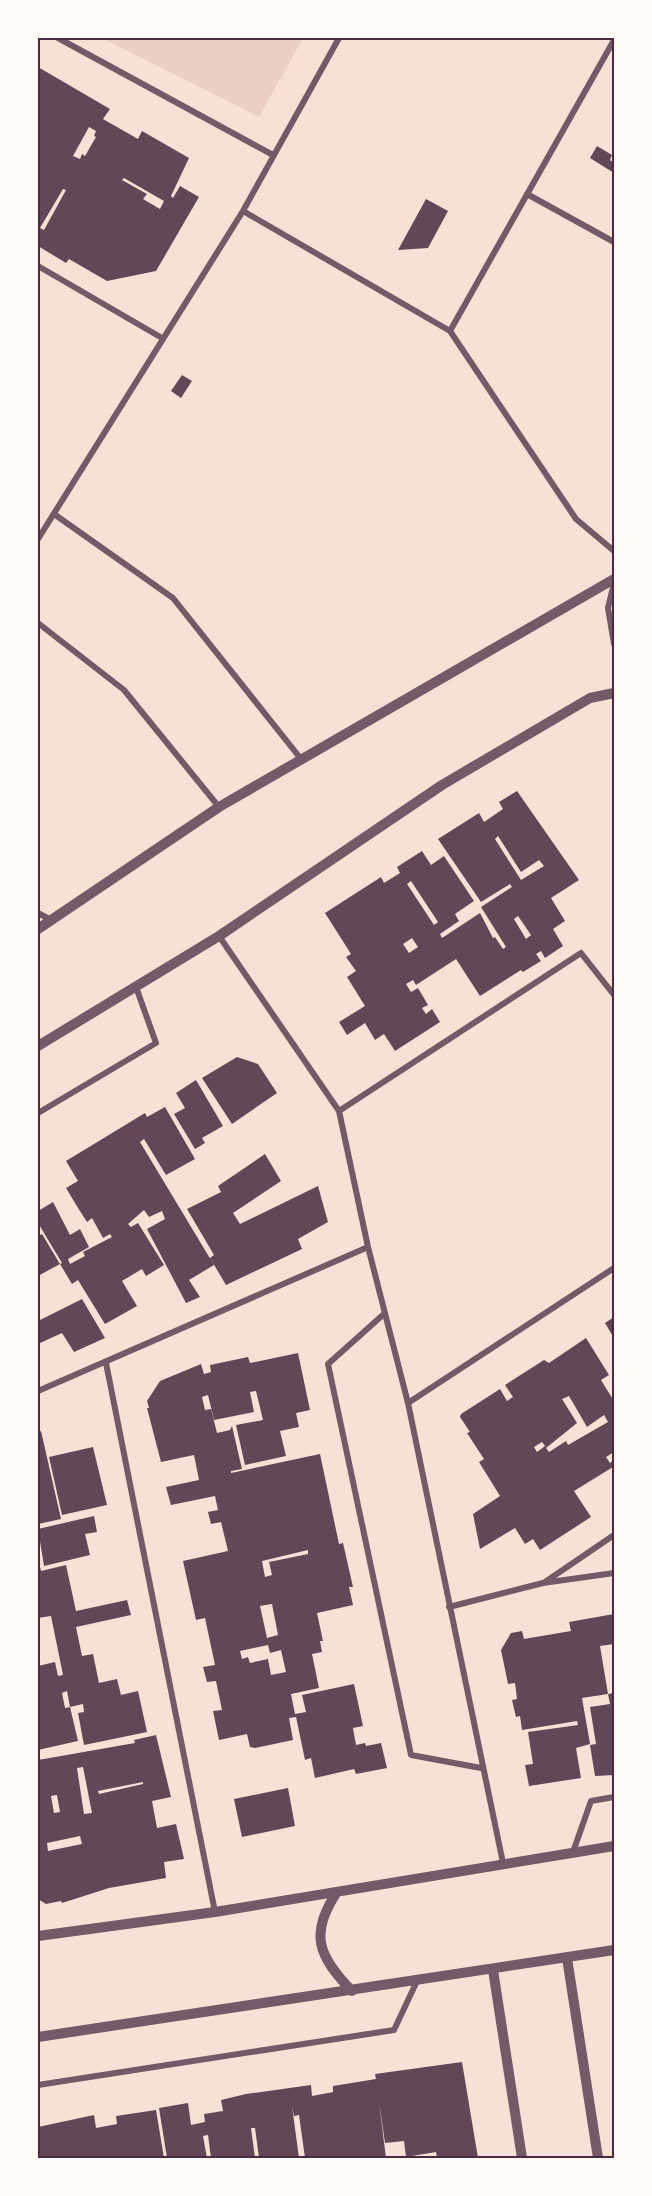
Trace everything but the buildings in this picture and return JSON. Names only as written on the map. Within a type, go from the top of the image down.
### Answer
[{"type":"street","points":[[58,38],[273,155]]},
{"type":"street","points":[[38,539],[243,211],[339,38]]},
{"type":"street","points":[[450,331],[615,40]]},
{"type":"street","points":[[527,194],[615,242]]},
{"type":"street","points":[[243,211],[450,331],[576,519],[615,551]]},
{"type":"street","points":[[38,266],[162,338]]},
{"type":"street","points":[[54,514],[173,598],[301,759]]},
{"type":"street","points":[[38,929],[219,807],[615,581]]},
{"type":"street","points":[[615,581],[608,608],[615,644]]},
{"type":"street","points":[[38,623],[124,690],[219,807]]},
{"type":"street","points":[[38,1047],[219,936],[442,785],[590,698],[615,693]]},
{"type":"street","points":[[38,913],[52,920]]},
{"type":"street","points":[[219,936],[339,1111],[368,1247],[408,1403],[481,1768],[503,1863]]},
{"type":"street","points":[[339,1111],[580,952],[615,996]]},
{"type":"street","points":[[38,1113],[156,1043],[136,987]]},
{"type":"street","points":[[38,1391],[368,1247]]},
{"type":"street","points":[[408,1403],[615,1268]]},
{"type":"street","points":[[385,1313],[328,1364],[411,1755],[481,1768]]},
{"type":"street","points":[[106,1363],[215,1912]]},
{"type":"street","points":[[543,1583],[615,1535]]},
{"type":"street","points":[[449,1607],[543,1583],[615,1573]]},
{"type":"street","points":[[573,1852],[591,1801],[615,1797]]},
{"type":"street","points":[[38,1936],[215,1912],[615,1845]]},
{"type":"street","points":[[337,1892],[324,1912],[319,1928],[323,1950],[332,1970],[352,1991]]},
{"type":"street","points":[[38,2037],[417,1982],[615,1950]]},
{"type":"street","points":[[567,1958],[598,2158]]},
{"type":"street","points":[[493,1970],[522,2158]]},
{"type":"street","points":[[38,2085],[394,2030],[417,1982]]},
{"type":"shaded area","points":[[102,38],[303,38],[259,117]]}]
